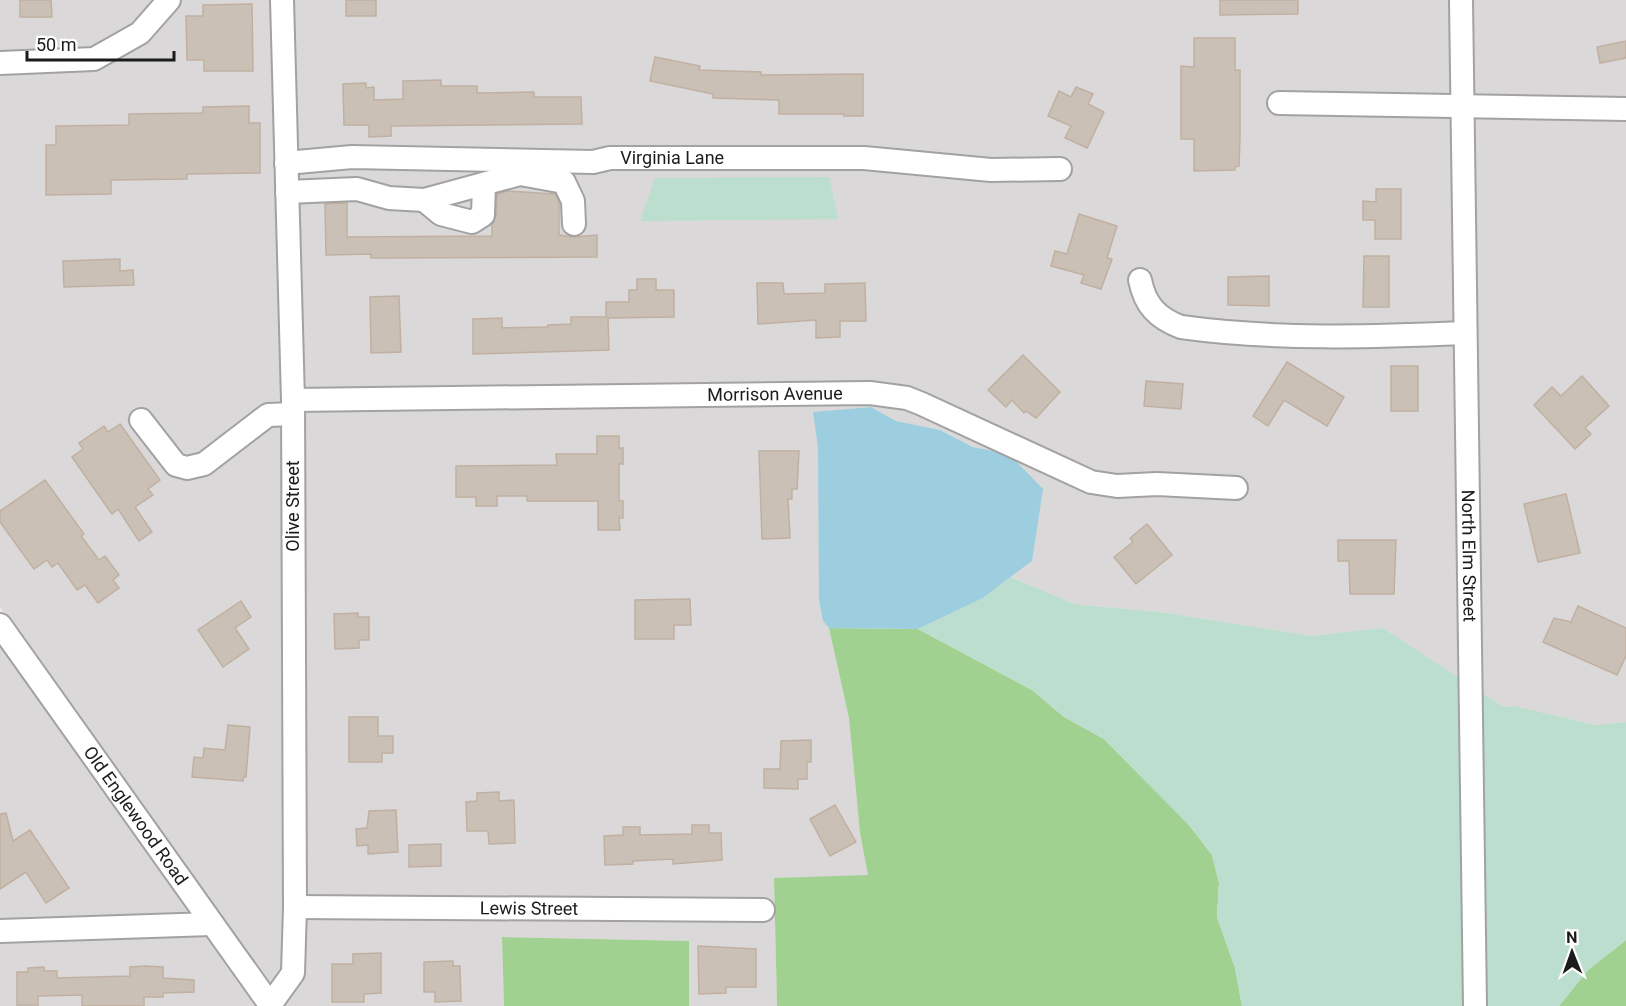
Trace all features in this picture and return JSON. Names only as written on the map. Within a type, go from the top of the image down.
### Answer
[{"type":"street","points":[[0,63],[94,59],[140,33],[169,0]]},
{"type":"street","name":"Olive Street","points":[[271,1006],[293,973],[295,907],[293,407],[282,0]]},
{"type":"street","name":"North Elm Street","points":[[1461,0],[1475,1006]]},
{"type":"street","points":[[1279,103],[1626,109]]},
{"type":"street","name":"Virginia Lane","points":[[286,163],[352,157],[593,162],[610,158],[864,158],[991,170],[1060,169]]},
{"type":"street","points":[[287,192],[357,189],[389,198],[424,200],[520,174],[564,182],[573,201],[574,224]]},
{"type":"street","points":[[424,200],[441,214],[472,222],[483,215],[484,184]]},
{"type":"street","points":[[1140,280],[1143,297],[1151,309],[1167,322],[1182,327],[1221,332],[1351,336],[1465,333]]},
{"type":"street","name":"Morrison Avenue","points":[[141,420],[176,465],[187,468],[204,464],[268,415],[293,407],[870,393],[907,398],[922,404],[1091,483],[1117,486],[1157,484],[1236,488]]},
{"type":"street","name":"Old Englewood Road","points":[[0,625],[271,1006]]},
{"type":"street","name":"Lewis Street","points":[[295,907],[763,910]]},
{"type":"street","points":[[0,931],[211,924]]},
{"type":"shaded area","points":[[0,0],[1626,0],[1626,722],[1596,725],[1514,706],[1504,707],[1383,628],[1312,636],[1167,613],[1074,604],[1011,577],[1032,561],[1009,454],[973,447],[940,430],[896,421],[871,407],[814,412],[818,448],[823,621],[829,628],[849,718],[860,833],[868,875],[774,879],[777,1006],[689,1006],[689,941],[502,937],[504,1006],[284,1006],[0,607]]},
{"type":"shaded area","points":[[0,643],[203,931],[258,1006],[0,1006]]},
{"type":"green space","points":[[829,177],[838,219],[640,221],[655,178]]},
{"type":"green space","points":[[1011,577],[1074,604],[1167,613],[1312,636],[1383,628],[1504,707],[1514,706],[1596,725],[1626,722],[1626,940],[1588,970],[1559,1006],[1242,1006],[1235,968],[1217,917],[1219,883],[1212,855],[1189,825],[1104,739],[1064,717],[1032,690],[918,629],[983,598]]},
{"type":"green space","points":[[829,628],[918,629],[1032,690],[1064,717],[1104,739],[1189,825],[1212,855],[1219,883],[1217,917],[1235,968],[1242,1006],[777,1006],[774,878],[868,875],[860,833],[849,718]]},
{"type":"green space","points":[[502,937],[689,941],[689,1006],[504,1006]]},
{"type":"green space","points":[[1626,940],[1626,1006],[1559,1006],[1588,970]]},
{"type":"water","points":[[871,407],[896,421],[940,430],[973,447],[1009,454],[1043,489],[1032,561],[983,598],[918,629],[829,628],[823,621],[819,600],[818,448],[813,412]]},
{"type":"building","points":[[20,0],[51,0],[52,17],[20,17]]},
{"type":"building","points":[[346,0],[376,0],[376,16],[346,16]]},
{"type":"building","points":[[1220,0],[1298,0],[1298,14],[1220,15]]},
{"type":"building","points":[[252,4],[253,71],[204,71],[204,60],[187,60],[186,16],[203,16],[203,5]]},
{"type":"building","points":[[1194,38],[1235,38],[1235,70],[1240,70],[1240,138],[1239,166],[1235,167],[1235,170],[1194,171],[1194,139],[1181,139],[1181,66],[1194,67]]},
{"type":"building","points":[[1626,41],[1626,58],[1600,63],[1597,47]]},
{"type":"building","points":[[655,57],[700,66],[699,70],[761,72],[761,75],[863,74],[863,116],[779,114],[779,100],[713,98],[713,94],[650,81]]},
{"type":"building","points":[[441,80],[441,86],[477,86],[477,93],[534,92],[534,97],[581,97],[582,124],[391,126],[391,136],[369,137],[369,125],[344,125],[343,84],[366,83],[366,88],[374,87],[374,100],[403,99],[403,81]]},
{"type":"building","points":[[1076,87],[1093,94],[1088,104],[1104,112],[1087,148],[1065,138],[1071,126],[1048,116],[1059,91],[1071,97]]},
{"type":"building","points":[[249,106],[249,123],[260,123],[260,173],[187,174],[187,179],[111,180],[111,194],[46,195],[46,145],[56,145],[56,126],[129,125],[129,114],[203,113],[203,107]]},
{"type":"building","points":[[1376,189],[1401,189],[1401,239],[1375,239],[1375,220],[1363,220],[1363,201],[1376,202]]},
{"type":"building","points":[[508,191],[555,194],[559,202],[559,235],[574,237],[597,235],[597,257],[371,258],[371,254],[326,255],[325,204],[347,203],[347,237],[492,236],[497,194]]},
{"type":"building","points":[[1079,214],[1117,226],[1107,258],[1112,259],[1101,289],[1081,283],[1084,275],[1051,266],[1055,251],[1067,254]]},
{"type":"building","points":[[1364,256],[1389,256],[1389,307],[1363,307]]},
{"type":"building","points":[[120,259],[120,271],[133,270],[134,285],[64,287],[63,261]]},
{"type":"building","points":[[1269,276],[1269,306],[1228,305],[1228,277]]},
{"type":"building","points":[[637,279],[656,279],[656,290],[674,290],[674,317],[608,318],[609,350],[473,354],[473,319],[502,318],[502,328],[548,327],[548,325],[571,324],[571,317],[606,317],[606,302],[629,302],[629,290],[637,290]]},
{"type":"building","points":[[757,283],[783,283],[784,294],[825,293],[825,284],[865,283],[866,321],[840,321],[840,337],[816,338],[816,320],[758,324]]},
{"type":"building","points":[[399,296],[401,352],[371,353],[370,297]]},
{"type":"building","points":[[1023,355],[1060,392],[1036,418],[1026,411],[1024,413],[1012,400],[1006,407],[988,390]]},
{"type":"building","points":[[1287,362],[1344,397],[1327,426],[1284,400],[1268,426],[1253,416]]},
{"type":"building","points":[[1391,366],[1418,366],[1418,411],[1391,411]]},
{"type":"building","points":[[1582,376],[1609,406],[1585,428],[1591,434],[1575,449],[1534,405],[1552,387],[1561,396]]},
{"type":"building","points":[[1146,381],[1183,384],[1181,409],[1144,406]]},
{"type":"building","points":[[120,424],[160,480],[148,489],[153,495],[135,507],[152,532],[139,541],[118,509],[112,514],[72,457],[83,449],[79,443],[104,426],[108,432]]},
{"type":"building","points":[[597,436],[619,436],[619,448],[623,448],[623,464],[619,464],[619,501],[623,501],[623,518],[619,518],[620,530],[598,530],[598,501],[527,501],[527,496],[497,496],[497,506],[476,506],[476,497],[456,497],[456,466],[557,465],[556,454],[597,454]]},
{"type":"building","points":[[759,451],[799,451],[797,489],[792,489],[792,499],[788,499],[790,538],[762,539]]},
{"type":"building","points":[[45,480],[84,534],[81,536],[99,560],[105,556],[119,575],[113,580],[119,588],[98,603],[85,585],[77,590],[58,563],[52,567],[47,560],[34,569],[0,522],[0,511]]},
{"type":"building","points":[[1566,494],[1580,553],[1538,562],[1524,504]]},
{"type":"building","points":[[1147,524],[1172,555],[1136,584],[1114,557],[1133,542],[1130,538]]},
{"type":"building","points":[[1338,540],[1396,540],[1394,594],[1350,594],[1349,561],[1338,561]]},
{"type":"building","points":[[690,599],[691,625],[674,625],[674,639],[635,639],[635,600]]},
{"type":"building","points":[[241,601],[251,617],[235,628],[249,649],[223,667],[198,630]]},
{"type":"building","points":[[1578,606],[1626,628],[1626,656],[1617,675],[1543,642],[1554,618],[1571,622]]},
{"type":"building","points":[[358,613],[358,617],[369,617],[369,640],[359,640],[359,648],[335,649],[334,614]]},
{"type":"building","points":[[349,717],[378,717],[378,736],[393,736],[393,753],[382,753],[382,762],[349,762]]},
{"type":"building","points":[[228,725],[250,727],[246,777],[244,776],[243,781],[192,777],[194,757],[203,758],[204,748],[225,750]]},
{"type":"building","points":[[811,740],[811,762],[807,762],[807,779],[798,779],[798,789],[764,788],[764,769],[780,769],[781,741]]},
{"type":"building","points":[[499,792],[499,801],[514,800],[515,843],[489,844],[488,831],[467,831],[466,802],[477,801],[477,793]]},
{"type":"building","points":[[835,805],[856,842],[830,856],[810,819]]},
{"type":"building","points":[[396,810],[398,852],[368,854],[368,845],[357,846],[356,829],[367,828],[369,811]]},
{"type":"building","points":[[6,813],[13,841],[30,830],[69,888],[46,903],[26,872],[0,889],[0,814]]},
{"type":"building","points":[[692,825],[709,825],[709,833],[721,833],[722,860],[673,864],[673,859],[605,865],[604,836],[623,835],[623,827],[640,827],[640,835],[692,834]]},
{"type":"building","points":[[441,844],[441,866],[409,867],[409,845]]},
{"type":"building","points":[[698,946],[756,949],[756,987],[726,987],[726,993],[699,994]]},
{"type":"building","points":[[381,953],[381,993],[364,994],[364,1002],[332,1002],[332,964],[353,964],[353,954]]},
{"type":"building","points":[[453,961],[453,966],[460,966],[461,1001],[435,1002],[435,992],[424,992],[424,962]]},
{"type":"building","points":[[44,967],[44,971],[57,971],[57,978],[130,976],[130,967],[163,967],[163,978],[194,980],[194,992],[163,993],[163,997],[144,997],[144,1006],[82,1006],[82,995],[38,996],[38,1005],[17,1005],[17,972],[28,972],[28,968]]}]
